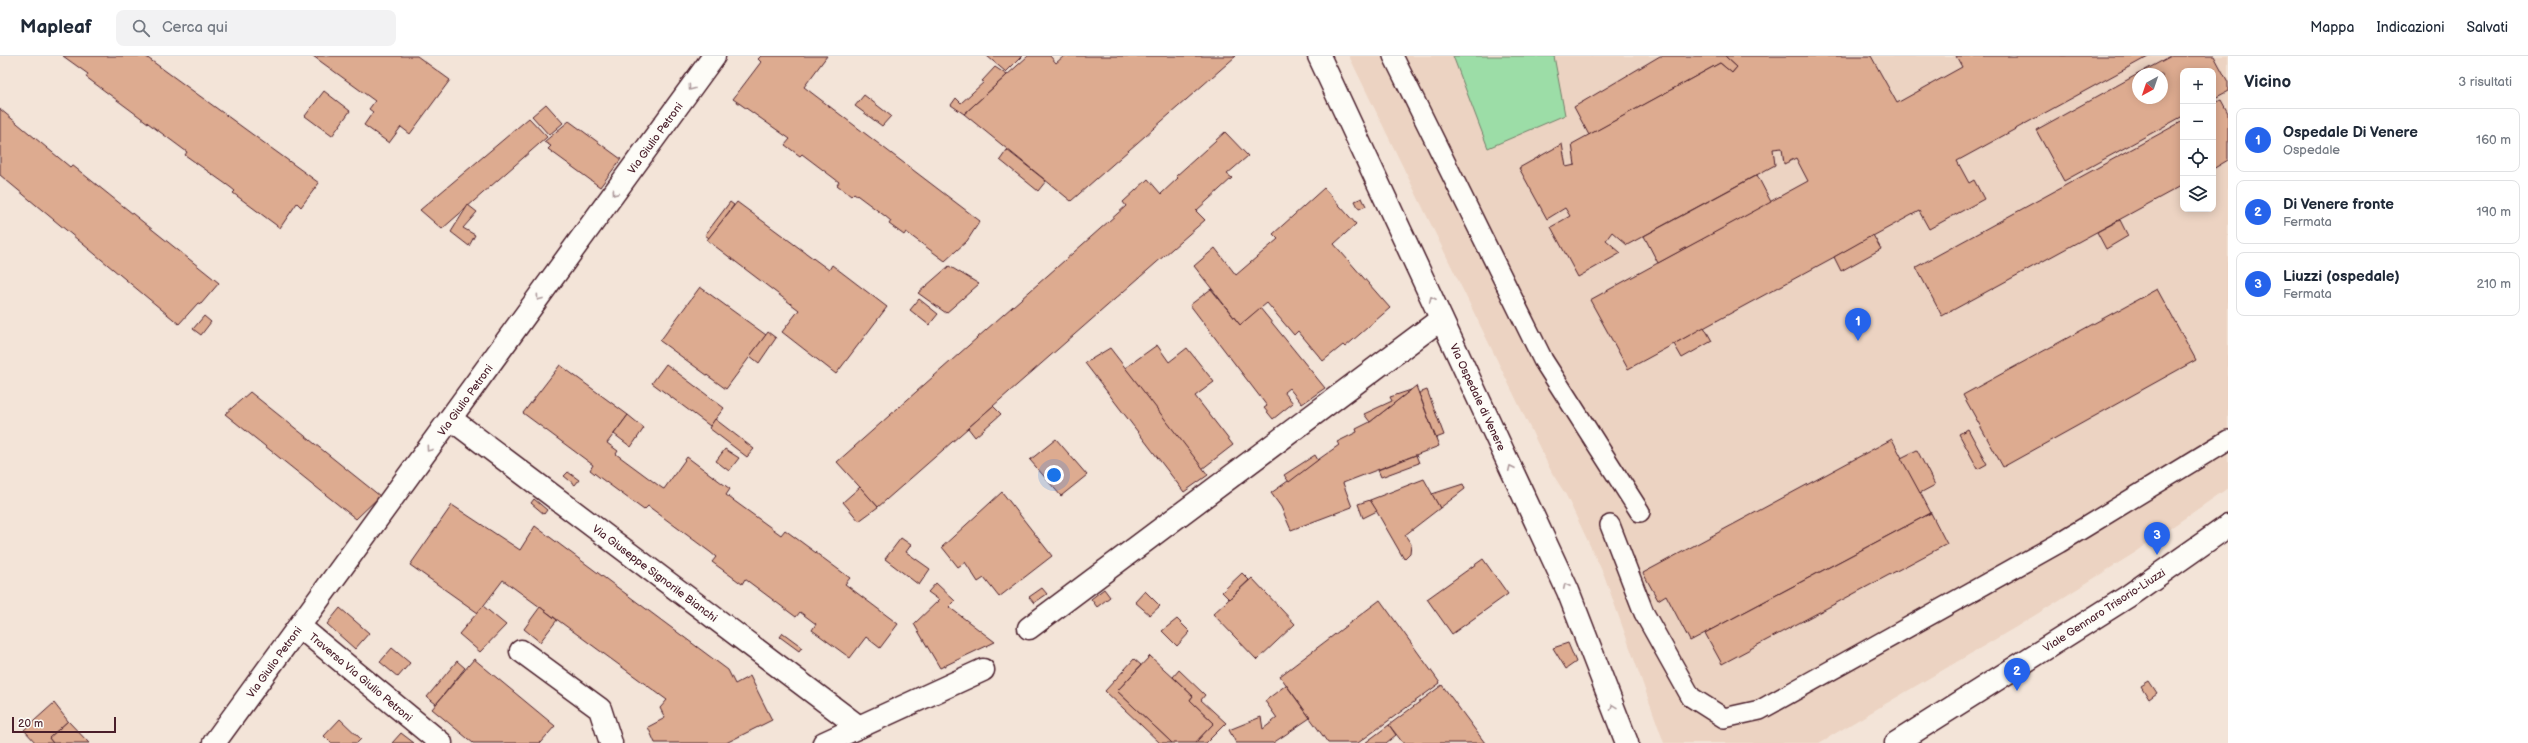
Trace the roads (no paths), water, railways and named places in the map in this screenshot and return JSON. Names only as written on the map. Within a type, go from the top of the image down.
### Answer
[{"type":"street","name":"Via Giulio Petroni","points":[[214,743],[300,627],[714,56]]},
{"type":"street","name":"Via Ospedale di Venere","points":[[1319,56],[1568,591],[1627,743]]},
{"type":"street","points":[[1029,628],[1441,319]]},
{"type":"street","name":"Via Giuseppe Signorile Bianchi","points":[[451,419],[858,727]]},
{"type":"street","name":"Viale Gennaro Trisorio-Liuzzi","points":[[1896,743],[2127,597],[2228,526]]},
{"type":"street","name":"Traversa Via Giulio Petroni","points":[[300,627],[440,743]]},
{"type":"street","points":[[521,651],[600,709],[611,743]]},
{"type":"street","points":[[824,743],[983,670]]},
{"type":"lane","points":[[1393,56],[1542,360],[1640,512]]},
{"type":"lane","points":[[1610,525],[1644,614],[1691,697],[1724,718],[1760,710],[2059,543],[2228,440]]},
{"type":"place","name":"Ospedale Di Venere","points":[[1858,341]]},
{"type":"place","name":"Liuzzi (ospedale)","points":[[2157,555]]},
{"type":"place","name":"Di Venere fronte","points":[[2017,691]]}]
